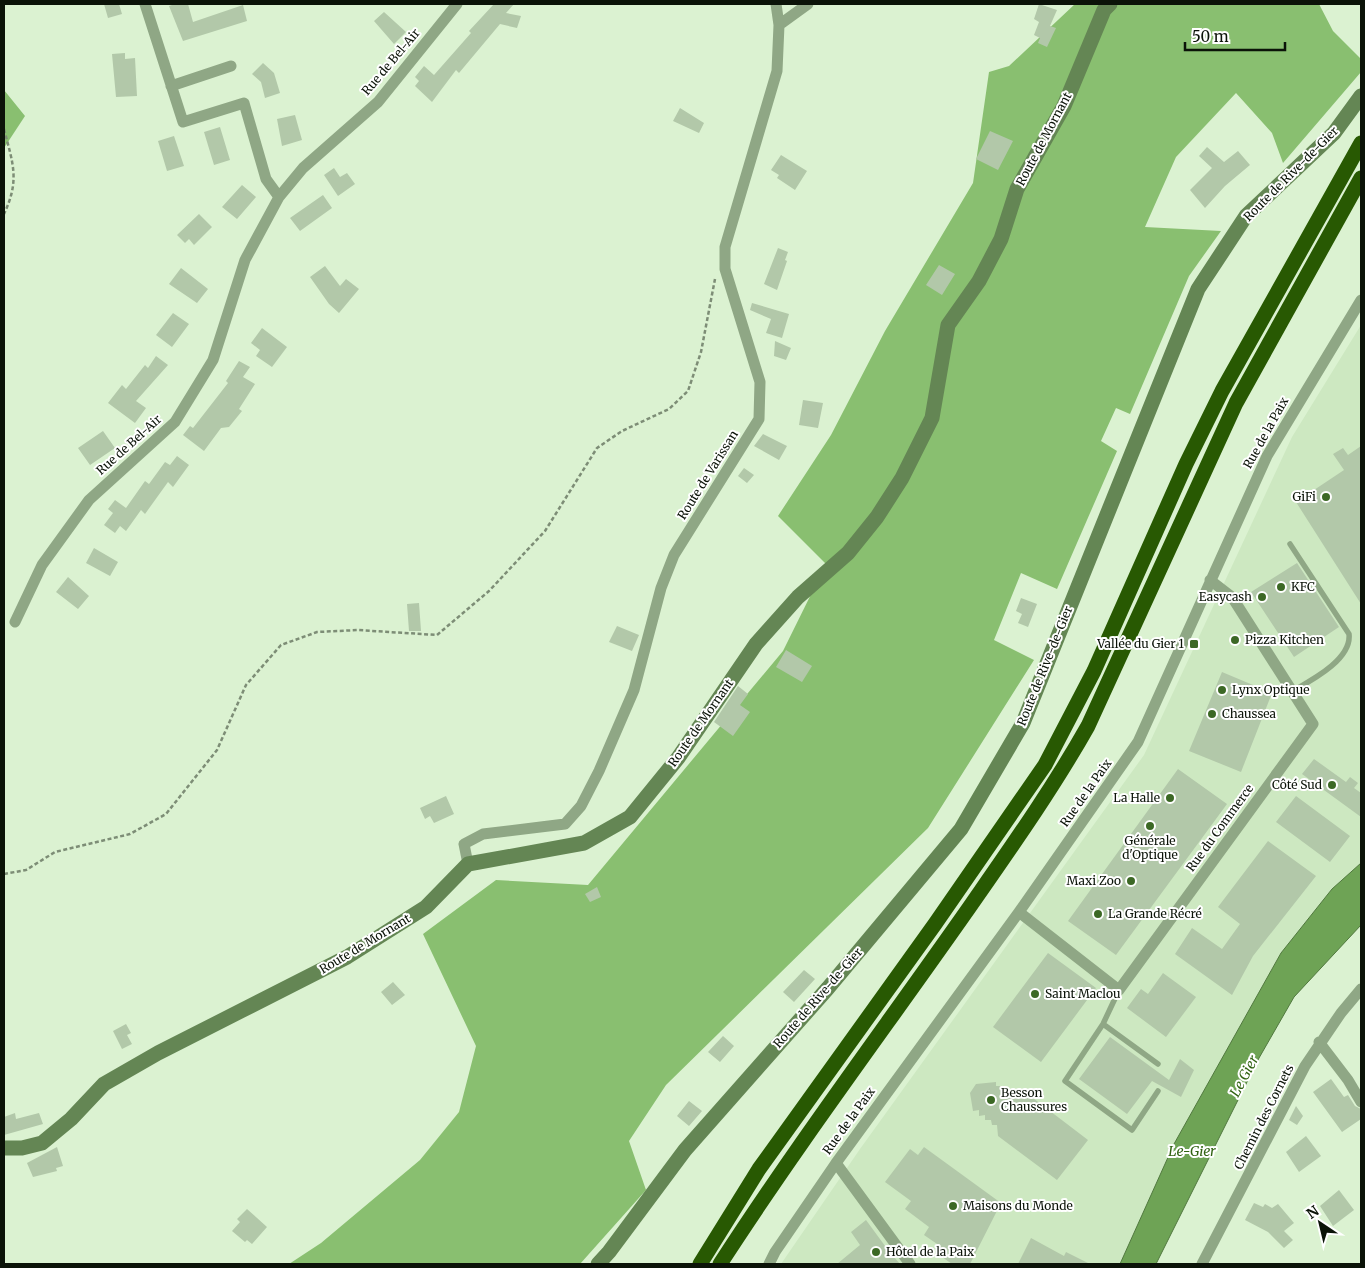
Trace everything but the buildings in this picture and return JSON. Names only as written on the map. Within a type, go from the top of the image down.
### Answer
[{"type":"highway","points":[[700,1264],[759,1169],[941,916],[1044,766],[1094,671],[1186,464],[1222,390],[1361,143]]},
{"type":"highway","points":[[720,1264],[773,1182],[944,943],[1063,771],[1088,726],[1236,403],[1361,178]]},
{"type":"main road","name":"Route de Mornant","points":[[4,1148],[22,1148],[42,1143],[71,1119],[104,1084],[158,1053],[347,957],[426,907],[468,864],[584,843],[630,817],[678,758],[756,644],[798,597],[848,553],[877,517],[902,478],[932,418],[948,325],[979,281],[1001,239],[1017,189],[1064,106],[1104,10],[1110,4]]},
{"type":"main road","name":"Route de Rive-de-Gier","points":[[598,1264],[609,1252],[684,1150],[828,988],[961,829],[1023,723],[1198,289],[1246,216],[1334,133],[1361,96]]},
{"type":"street","points":[[145,4],[183,122],[244,103],[266,179],[279,197]]},
{"type":"street","name":"Rue de Bel-Air","points":[[15,622],[42,565],[89,500],[175,422],[180,414],[212,360],[245,260],[279,197],[303,168],[378,102],[456,4]]},
{"type":"street","name":"Route de Varissan","points":[[468,864],[464,844],[483,834],[565,824],[581,806],[600,771],[634,690],[661,588],[674,555],[758,418],[760,382],[725,269],[725,247],[776,71],[779,25],[776,4]]},
{"type":"street","points":[[779,25],[808,4]]},
{"type":"street","points":[[171,86],[231,66]]},
{"type":"street","name":"Rue de la Paix","points":[[769,1264],[836,1163],[1019,912],[1138,742],[1267,456],[1361,300]]},
{"type":"street","name":"Rue du Commerce","points":[[1119,990],[1313,724],[1232,597],[1210,580]]},
{"type":"street","points":[[1019,912],[1119,990]]},
{"type":"street","name":"Chemin des Cornets","points":[[1202,1264],[1305,1066],[1319,1042],[1361,989]]},
{"type":"street","points":[[1319,1042],[1348,1080],[1361,1102]]},
{"type":"street","points":[[836,1163],[910,1264]]},
{"type":"lane","points":[[1290,544],[1349,634],[1350,640],[1346,650],[1325,672],[1291,692]]},
{"type":"lane","points":[[1119,990],[1103,1024],[1065,1081],[1132,1130],[1158,1091]]},
{"type":"lane","points":[[1103,1024],[1158,1064]]},
{"type":"path","points":[[4,129],[15,172],[12,198],[4,214]]},
{"type":"path","points":[[4,874],[26,870],[55,852],[130,834],[166,814],[217,750],[246,685],[281,645],[317,632],[358,630],[437,635],[489,591],[545,531],[597,448],[622,431],[669,409],[688,391],[701,352],[716,275]]},
{"type":"shaded area","points":[[1075,4],[1319,4],[1333,31],[1361,59],[1361,72],[1283,163],[1272,133],[1236,93],[1176,157],[1145,227],[1221,231],[1189,276],[1130,414],[1116,408],[1101,441],[1117,451],[1057,589],[1021,573],[994,640],[1034,660],[928,828],[666,1085],[629,1141],[646,1190],[580,1264],[289,1264],[321,1243],[420,1160],[459,1112],[476,1046],[423,934],[496,880],[588,885],[783,651],[826,564],[778,516],[831,435],[885,331],[973,183],[989,72],[1009,66]]},
{"type":"shaded area","points":[[4,90],[25,116],[4,148]]},
{"type":"shaded area","points":[[1361,325],[1361,863],[1332,889],[1281,953],[1174,1144],[1120,1264],[781,1264],[860,1149],[1144,755],[1292,437]]},
{"type":"water","name":"Le-Gier","points":[[1361,863],[1361,925],[1294,997],[1259,1058],[1156,1264],[1120,1264],[1174,1144],[1281,953],[1332,889]]},
{"type":"place","name":"GiFi","points":[[1326,497]]},
{"type":"place","name":"KFC","points":[[1281,587]]},
{"type":"place","name":"Easycash","points":[[1262,597]]},
{"type":"place","name":"Pizza Kitchen","points":[[1235,640]]},
{"type":"place","name":"Vallée du Gier 1","points":[[1194,644]]},
{"type":"place","name":"Lynx Optique","points":[[1222,690]]},
{"type":"place","name":"Chaussea","points":[[1212,714]]},
{"type":"place","name":"Côté Sud","points":[[1332,785]]},
{"type":"place","name":"La Halle","points":[[1170,798]]},
{"type":"place","name":"Générale d'Optique","points":[[1150,826]]},
{"type":"place","name":"Maxi Zoo","points":[[1131,881]]},
{"type":"place","name":"La Grande Récré","points":[[1098,914]]},
{"type":"place","name":"Saint Maclou","points":[[1035,994]]},
{"type":"place","name":"Besson Chaussures","points":[[991,1100]]},
{"type":"place","name":"Maisons du Monde","points":[[953,1206]]},
{"type":"place","name":"Hôtel de la Paix","points":[[876,1252]]},
{"type":"water label","name":"Le Gier","points":[[1244,1076]]}]
